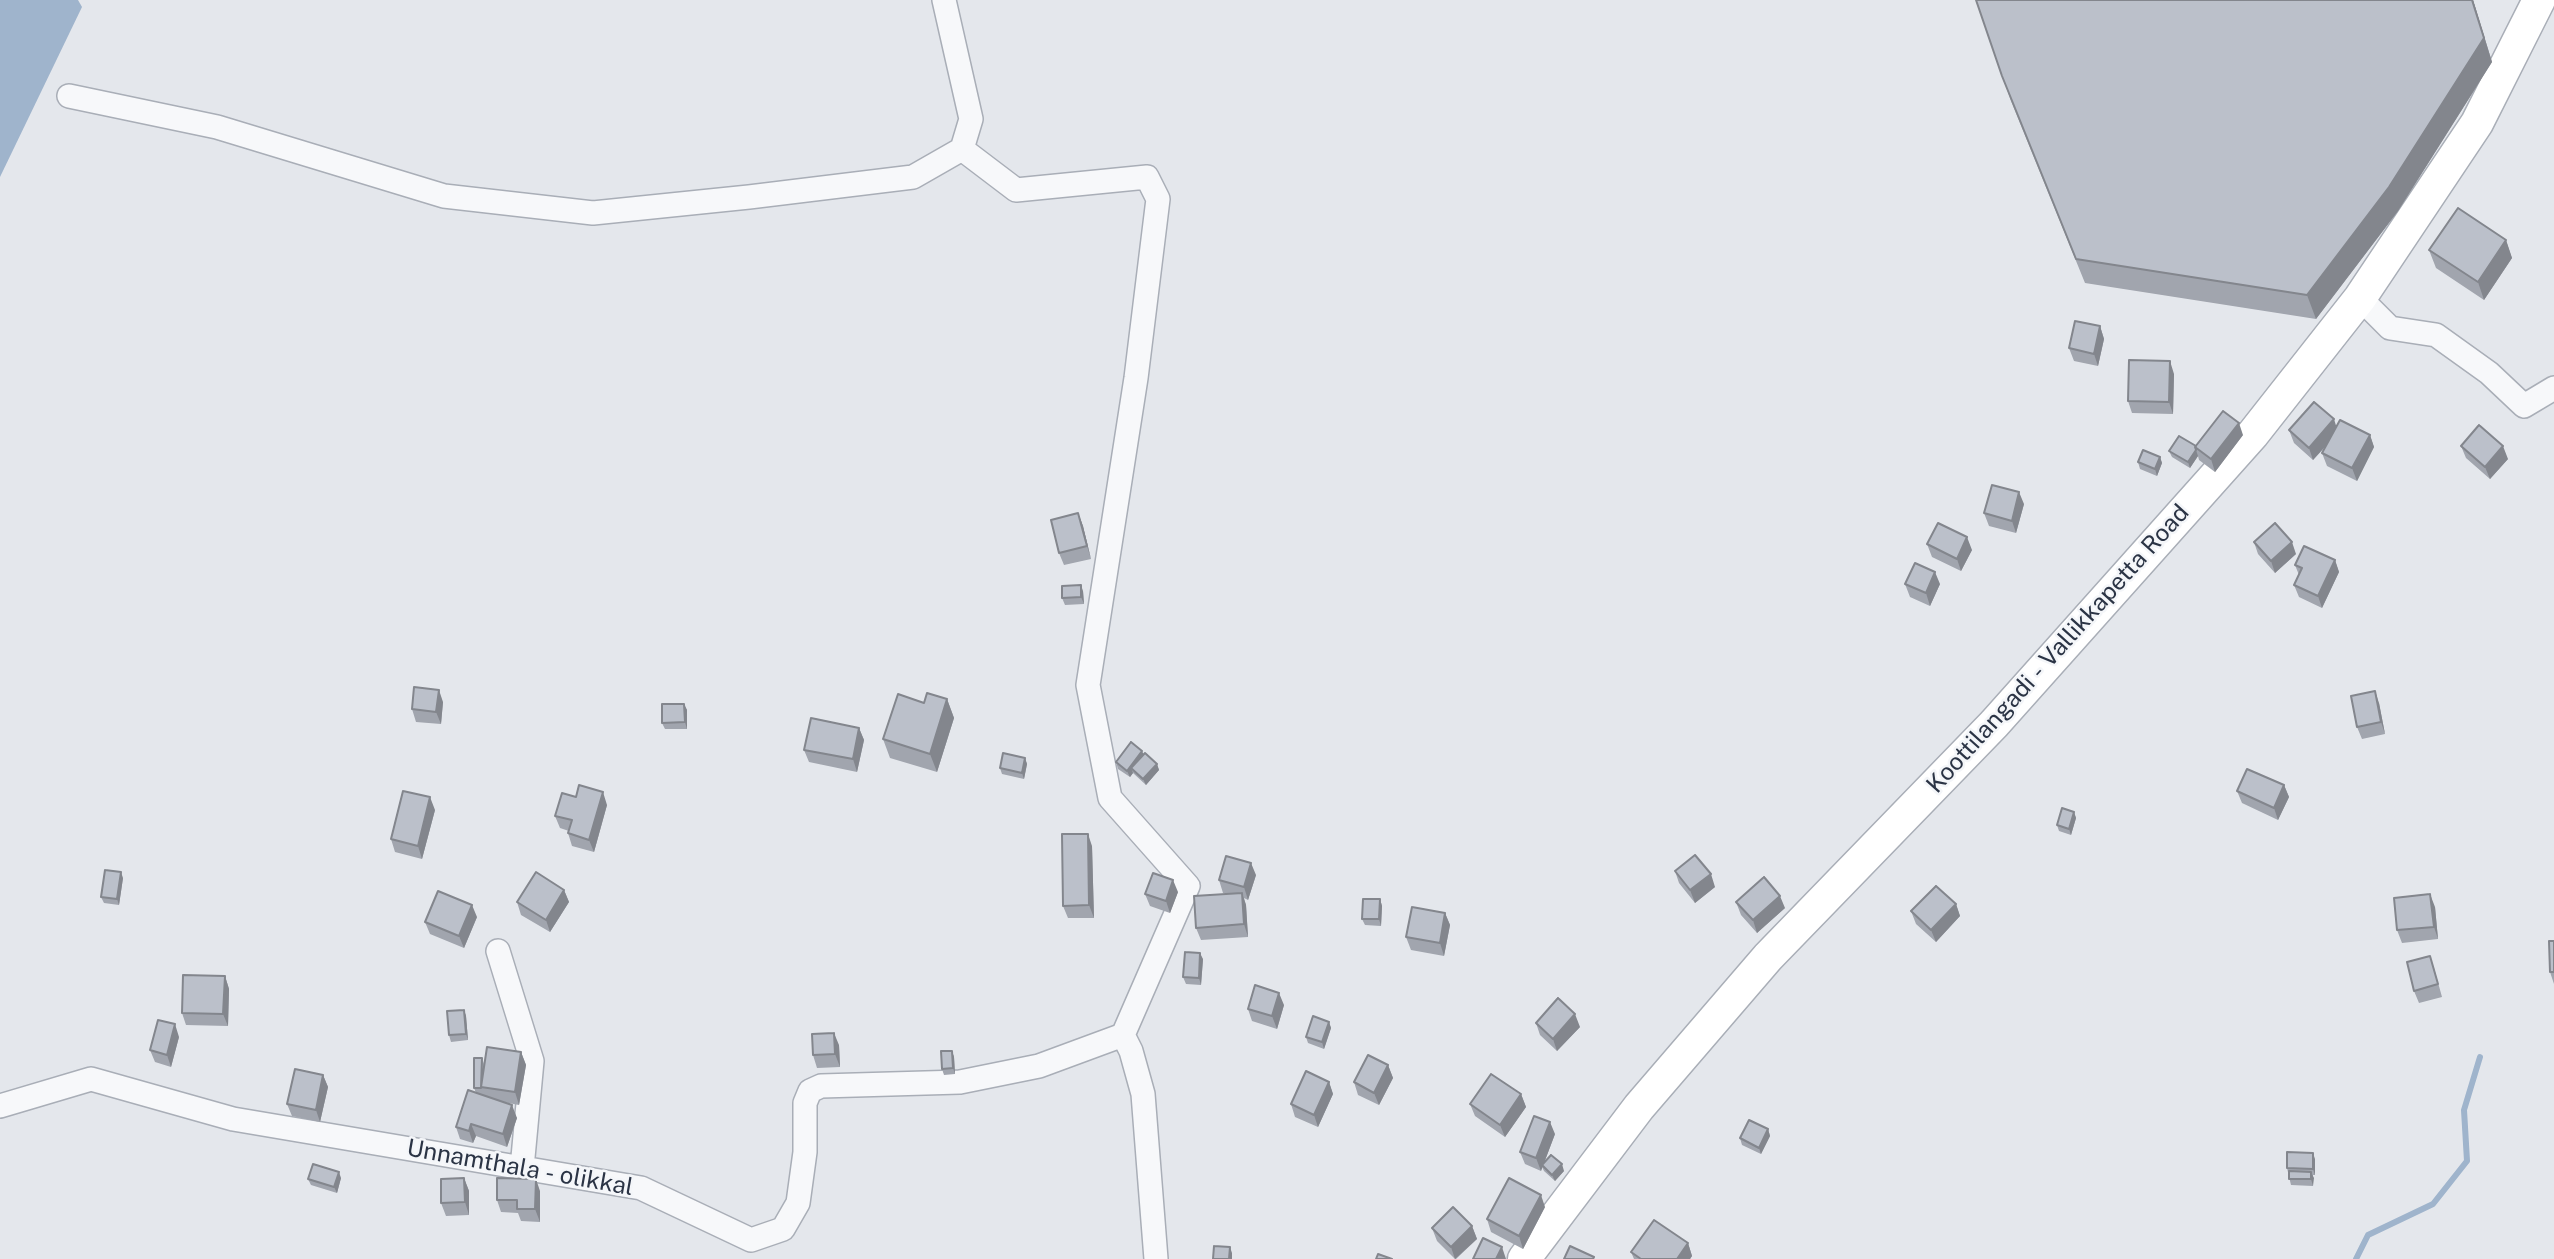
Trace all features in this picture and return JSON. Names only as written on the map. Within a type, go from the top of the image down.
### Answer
[{"type":"main road","name":"Koottilangadi - Vallikkapetta Road","points":[[1524,1259],[1639,1107],[1768,957],[1984,733],[2253,434],[2360,298],[2477,123],[2539,0]]},
{"type":"street","points":[[69,96],[217,127],[444,196],[593,213],[749,197],[913,177],[962,149],[971,118],[944,0]]},
{"type":"street","points":[[962,149],[1016,190],[1147,177],[1158,198],[1136,378],[1088,685],[1110,798],[1188,886],[1123,1035],[1131,1051],[1143,1094],[1156,1259]]},
{"type":"street","points":[[2360,298],[2390,328],[2437,335],[2489,373],[2524,406],[2554,388]]},
{"type":"street","points":[[498,951],[532,1061],[522,1168]]},
{"type":"street","name":"Unnamthala - olikkal","points":[[0,1106],[90,1079],[233,1119],[641,1188],[751,1249],[783,1229],[798,1203],[805,1152],[805,1103],[810,1091],[821,1086],[960,1082],[1039,1066],[1123,1035]]},
{"type":"water","points":[[0,0],[78,0],[82,7],[0,177]]},
{"type":"building","points":[[1976,0],[2472,0],[2484,38],[2389,187],[2307,295],[2076,259],[2002,76]]},
{"type":"building","points":[[2458,208],[2506,240],[2478,282],[2429,250]]},
{"type":"building","points":[[2075,321],[2100,326],[2094,354],[2069,348]]},
{"type":"building","points":[[2129,360],[2170,361],[2169,402],[2128,401]]},
{"type":"building","points":[[2314,402],[2334,419],[2309,448],[2289,430]]},
{"type":"building","points":[[2223,411],[2239,423],[2211,459],[2195,447]]},
{"type":"building","points":[[2340,420],[2370,435],[2352,468],[2322,453]]},
{"type":"building","points":[[2479,425],[2503,446],[2485,467],[2461,446]]},
{"type":"building","points":[[2179,436],[2196,446],[2188,462],[2169,451]]},
{"type":"building","points":[[2143,450],[2160,457],[2155,469],[2138,462]]},
{"type":"building","points":[[1992,485],[2019,492],[2012,521],[1984,513]]},
{"type":"building","points":[[1078,513],[1087,546],[1059,553],[1051,520]]},
{"type":"building","points":[[1938,523],[1967,537],[1957,559],[1927,544]]},
{"type":"building","points":[[2275,523],[2292,542],[2271,561],[2254,542]]},
{"type":"building","points":[[2304,546],[2335,560],[2318,596],[2294,585],[2302,568],[2295,565]]},
{"type":"building","points":[[1915,563],[1935,572],[1926,593],[1905,584]]},
{"type":"building","points":[[1081,585],[1081,597],[1062,598],[1062,586]]},
{"type":"building","points":[[414,687],[439,690],[436,712],[412,709]]},
{"type":"building","points":[[2375,691],[2381,722],[2357,727],[2351,696]]},
{"type":"building","points":[[927,693],[947,699],[930,754],[883,739],[898,694],[924,703]]},
{"type":"building","points":[[662,704],[684,704],[685,722],[662,723]]},
{"type":"building","points":[[811,718],[859,728],[853,759],[804,750]]},
{"type":"building","points":[[1131,742],[1142,751],[1127,771],[1116,762]]},
{"type":"building","points":[[1003,753],[1025,758],[1022,773],[1000,768]]},
{"type":"building","points":[[1145,753],[1157,764],[1143,779],[1131,768]]},
{"type":"building","points":[[2247,769],[2284,785],[2274,808],[2237,791]]},
{"type":"building","points":[[579,785],[603,792],[589,840],[568,833],[572,820],[555,816],[562,793],[576,797]]},
{"type":"building","points":[[403,791],[430,797],[418,846],[391,839]]},
{"type":"building","points":[[2062,808],[2074,812],[2069,829],[2057,825]]},
{"type":"building","points":[[1062,834],[1088,834],[1089,905],[1063,906]]},
{"type":"building","points":[[1695,855],[1711,874],[1690,890],[1675,871]]},
{"type":"building","points":[[1226,856],[1251,863],[1244,887],[1219,880]]},
{"type":"building","points":[[105,870],[121,872],[117,899],[101,897]]},
{"type":"building","points":[[536,872],[564,890],[546,920],[517,902]]},
{"type":"building","points":[[1153,873],[1173,880],[1166,901],[1145,894]]},
{"type":"building","points":[[1764,877],[1780,896],[1753,920],[1736,902]]},
{"type":"building","points":[[1936,886],[1956,904],[1931,930],[1911,911]]},
{"type":"building","points":[[438,891],[472,905],[459,936],[425,922]]},
{"type":"building","points":[[1242,893],[1244,924],[1196,928],[1194,896]]},
{"type":"building","points":[[2430,894],[2434,927],[2397,930],[2394,898]]},
{"type":"building","points":[[1363,899],[1380,899],[1379,919],[1362,919]]},
{"type":"building","points":[[1412,907],[1445,913],[1440,943],[1406,937]]},
{"type":"building","points":[[2549,941],[2554,941],[2554,972],[2550,972]]},
{"type":"building","points":[[1185,952],[1200,953],[1199,978],[1183,977]]},
{"type":"building","points":[[2430,956],[2438,984],[2414,991],[2407,962]]},
{"type":"building","points":[[183,975],[225,976],[223,1014],[182,1013]]},
{"type":"building","points":[[1255,985],[1279,993],[1272,1016],[1248,1009]]},
{"type":"building","points":[[1558,998],[1575,1014],[1553,1039],[1536,1023]]},
{"type":"building","points":[[464,1010],[466,1034],[449,1035],[447,1011]]},
{"type":"building","points":[[1313,1016],[1329,1022],[1322,1042],[1306,1037]]},
{"type":"building","points":[[158,1020],[175,1024],[167,1055],[150,1050]]},
{"type":"building","points":[[834,1033],[835,1054],[813,1055],[812,1034]]},
{"type":"building","points":[[487,1047],[521,1052],[515,1092],[481,1087]]},
{"type":"building","points":[[941,1051],[952,1051],[953,1068],[942,1069]]},
{"type":"building","points":[[1368,1055],[1388,1065],[1374,1093],[1354,1082]]},
{"type":"building","points":[[474,1058],[482,1058],[481,1088],[474,1088]]},
{"type":"building","points":[[295,1069],[323,1075],[316,1110],[287,1104]]},
{"type":"building","points":[[1306,1071],[1329,1082],[1314,1115],[1291,1104]]},
{"type":"building","points":[[1491,1074],[1521,1094],[1500,1125],[1470,1104]]},
{"type":"building","points":[[468,1090],[512,1105],[503,1134],[471,1124],[469,1131],[456,1127]]},
{"type":"building","points":[[1534,1116],[1550,1122],[1536,1158],[1520,1152]]},
{"type":"building","points":[[1749,1120],[1768,1129],[1759,1148],[1740,1138]]},
{"type":"building","points":[[2287,1152],[2313,1153],[2313,1169],[2287,1168]]},
{"type":"building","points":[[1551,1155],[1562,1164],[1552,1175],[1542,1165]]},
{"type":"building","points":[[313,1164],[339,1172],[334,1187],[308,1179]]},
{"type":"building","points":[[2289,1171],[2311,1172],[2311,1179],[2289,1179]]},
{"type":"building","points":[[464,1178],[465,1202],[441,1203],[441,1179]]},
{"type":"building","points":[[497,1178],[536,1179],[535,1209],[517,1209],[517,1200],[497,1200]]},
{"type":"building","points":[[1509,1178],[1541,1195],[1519,1236],[1487,1219]]},
{"type":"building","points":[[1453,1207],[1472,1226],[1451,1247],[1432,1228]]},
{"type":"building","points":[[1654,1220],[1688,1243],[1677,1259],[1641,1259],[1631,1252]]},
{"type":"building","points":[[1483,1238],[1502,1247],[1496,1259],[1473,1259]]},
{"type":"building","points":[[1214,1246],[1230,1247],[1229,1259],[1213,1259]]},
{"type":"building","points":[[1570,1246],[1594,1257],[1593,1259],[1564,1259]]},
{"type":"building","points":[[1378,1254],[1392,1259],[1376,1259]]},
{"type":"waterway","points":[[2356,1259],[2368,1235],[2433,1204],[2467,1161],[2464,1110],[2480,1057]]}]
